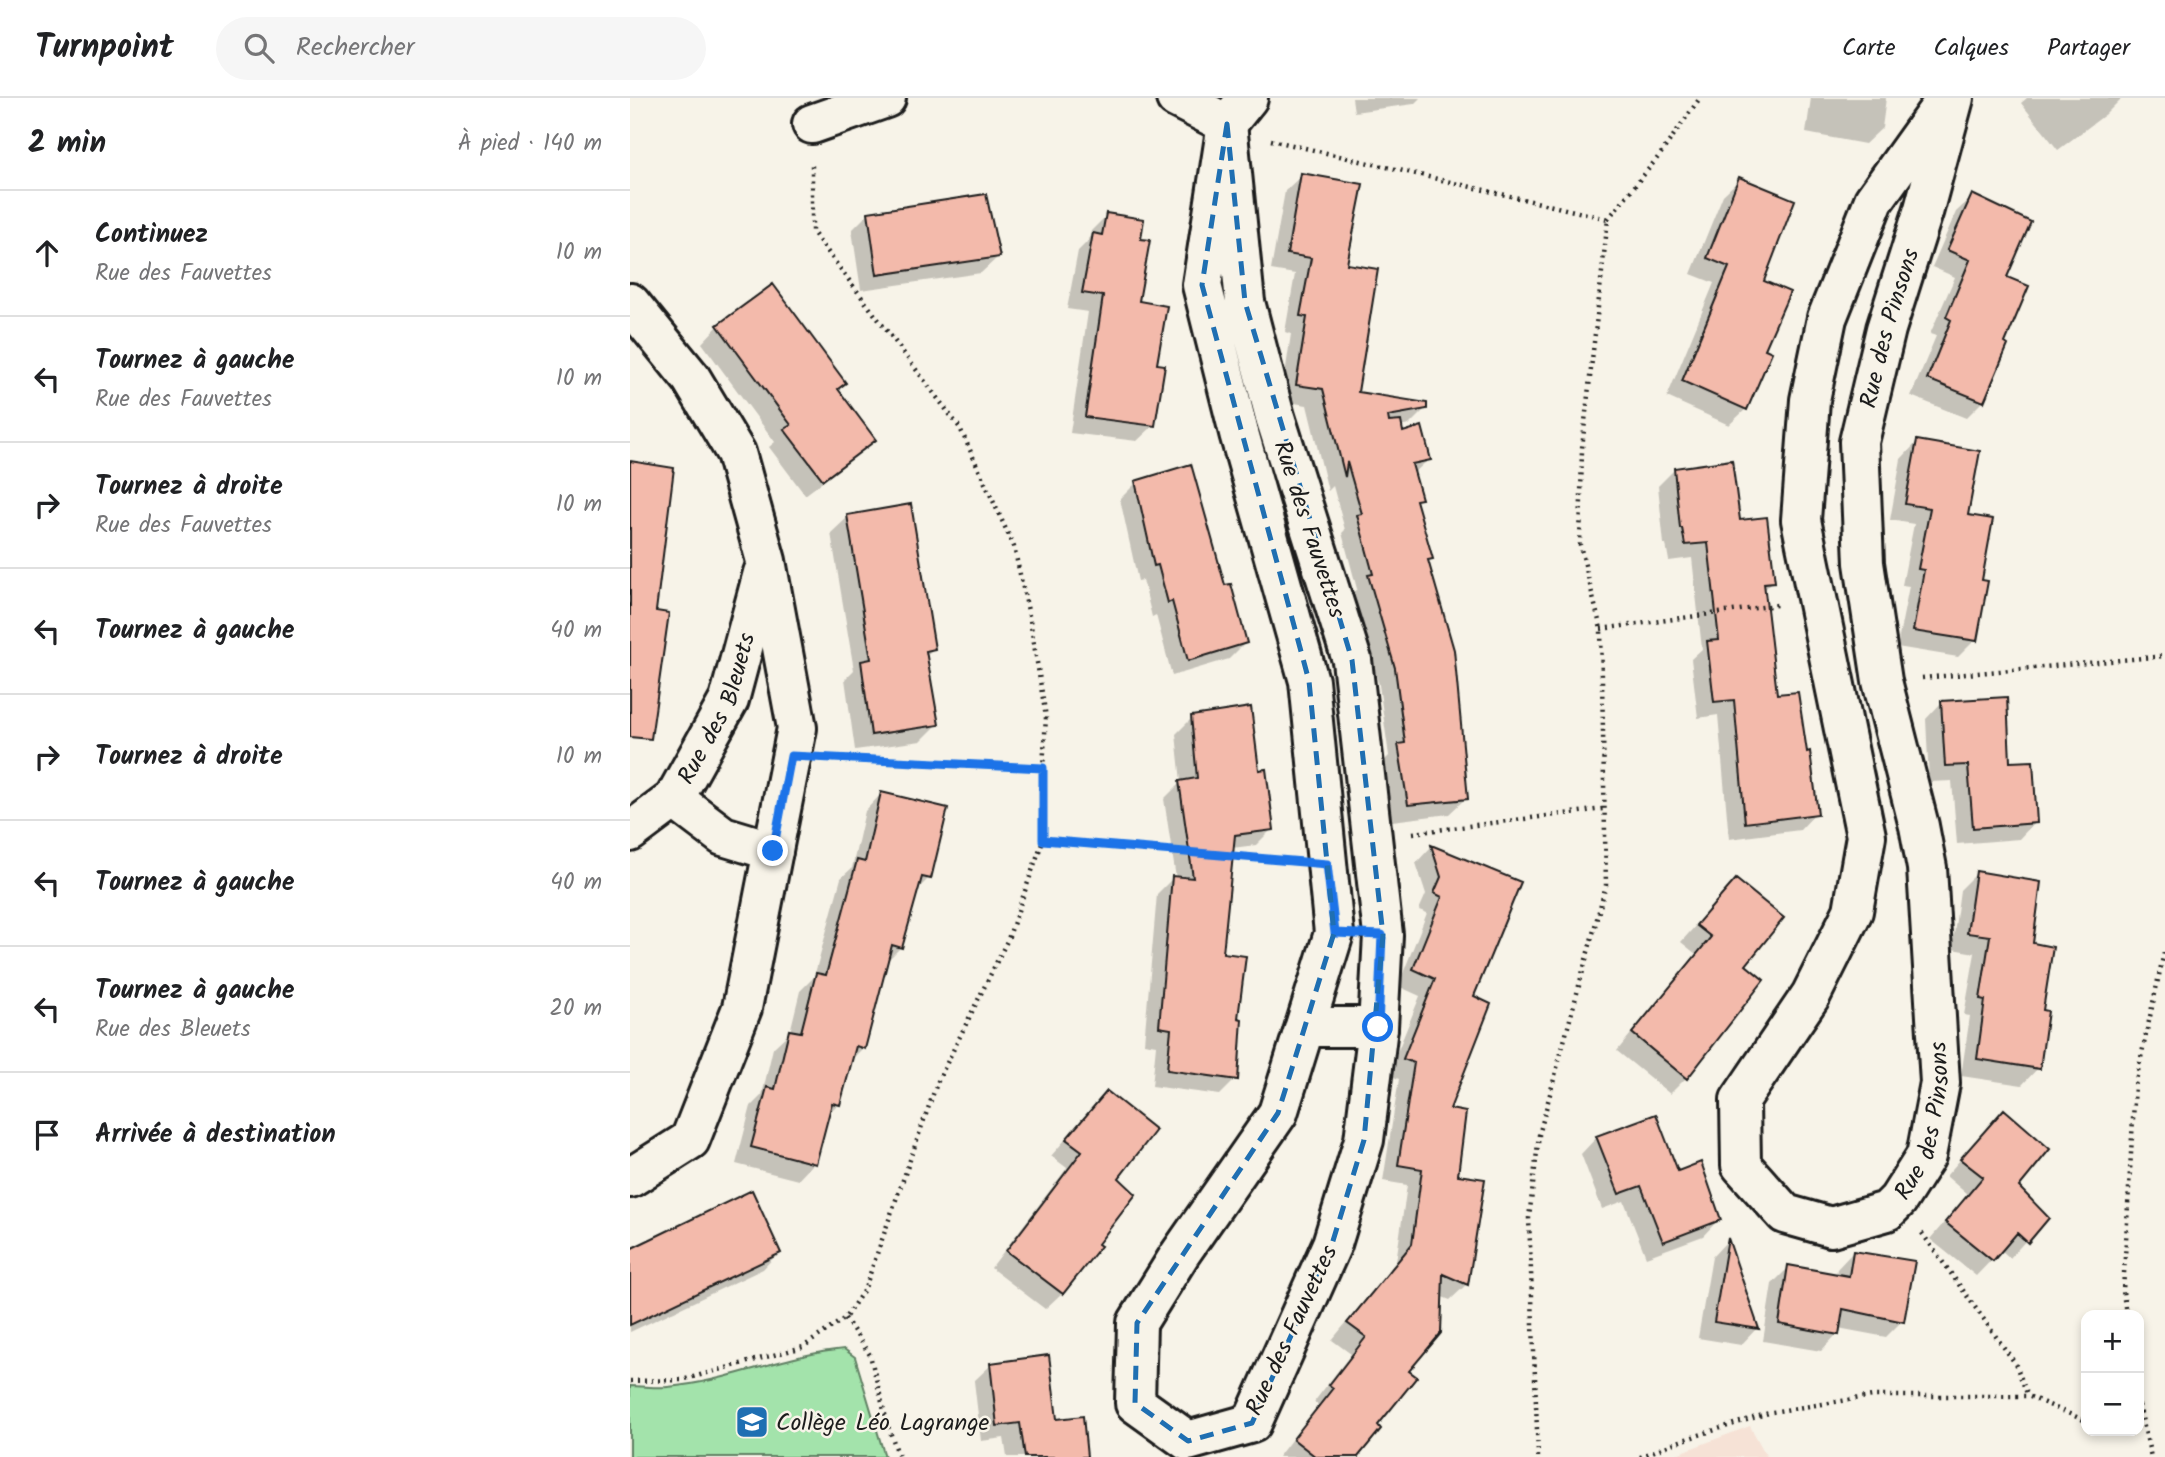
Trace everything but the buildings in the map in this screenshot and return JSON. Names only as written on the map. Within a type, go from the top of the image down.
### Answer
[{"type":"street","points":[[812,124],[886,98]]},
{"type":"street","points":[[1176,98],[1238,111]]},
{"type":"street","name":"Rue des Pinsons","points":[[1947,98],[1874,200],[1827,318],[1810,400],[1801,520],[1866,836],[1853,911],[1811,995],[1740,1100],[1741,1165],[1785,1214],[1831,1227],[1887,1211],[1898,1200],[1926,1156],[1940,1083],[1927,867],[1882,681],[1864,563],[1859,442],[1886,329],[1924,209],[1954,98]]},
{"type":"street","name":"Rue des Fauvettes","points":[[1238,111],[1245,302],[1275,418],[1352,660],[1382,935],[1378,1027],[1364,1140],[1332,1244],[1252,1423],[1188,1441],[1135,1403],[1137,1324],[1180,1254],[1278,1113],[1335,933],[1309,681],[1239,433],[1202,285],[1238,111]]},
{"type":"street","name":"Rue des Bleuets","points":[[630,303],[691,378],[736,453],[766,561],[797,728],[742,1008],[690,1140],[630,1178]]},
{"type":"street","name":"Rue des Bleuets","points":[[630,832],[674,799],[729,700],[766,561]]},
{"type":"street","points":[[1814,582],[1864,563]]},
{"type":"street","points":[[674,799],[723,836],[773,851]]},
{"type":"street","points":[[1866,836],[1919,826]]},
{"type":"street","points":[[1335,933],[1382,935]]},
{"type":"street","points":[[1305,1027],[1378,1027]]},
{"type":"path","points":[[1538,1457],[1529,1218],[1539,1135],[1606,885],[1601,629],[1580,545],[1582,448],[1608,219],[1659,156],[1700,98]]},
{"type":"path","points":[[1238,111],[1276,142],[1608,219]]},
{"type":"path","points":[[630,1381],[682,1380],[803,1347],[845,1318],[865,1288],[937,1083],[1008,939],[1043,840],[1046,716],[1030,620],[1014,547],[960,429],[812,231],[812,124]]},
{"type":"path","points":[[1601,629],[1814,582]]},
{"type":"path","points":[[1882,681],[2165,656]]},
{"type":"path","points":[[791,756],[1043,768]]},
{"type":"path","points":[[1371,838],[1603,809]]},
{"type":"path","points":[[1043,840],[1327,864]]},
{"type":"path","points":[[2125,1310],[2123,1291],[2135,1085],[2165,948]]},
{"type":"path","points":[[1898,1200],[2015,1363],[2028,1396]]},
{"type":"path","points":[[845,1318],[870,1355],[888,1426],[899,1457]]},
{"type":"path","points":[[1640,1457],[1677,1442],[1772,1412],[1872,1396],[2028,1396],[2081,1419]]},
{"type":"path","points":[[2144,1435],[2151,1457]]},
{"type":"highlighted area","points":[[1227,124],[1245,302],[1352,660],[1383,935],[1364,1140],[1332,1244],[1252,1423],[1188,1441],[1135,1403],[1137,1323],[1278,1113],[1334,933],[1309,681],[1202,285]]},
{"type":"shaded area","points":[[1750,1426],[1767,1457],[1669,1457]]},
{"type":"green space","name":"Collège Léo Lagrange","points":[[844,1349],[855,1357],[885,1457],[630,1457],[630,1386],[690,1384]]},
{"type":"place","name":"Collège Léo Lagrange","points":[[752,1422]]},
{"type":"route","points":[[773,851],[791,756],[1043,768],[1043,840],[1327,864],[1335,933],[1382,935],[1378,1027]]}]
